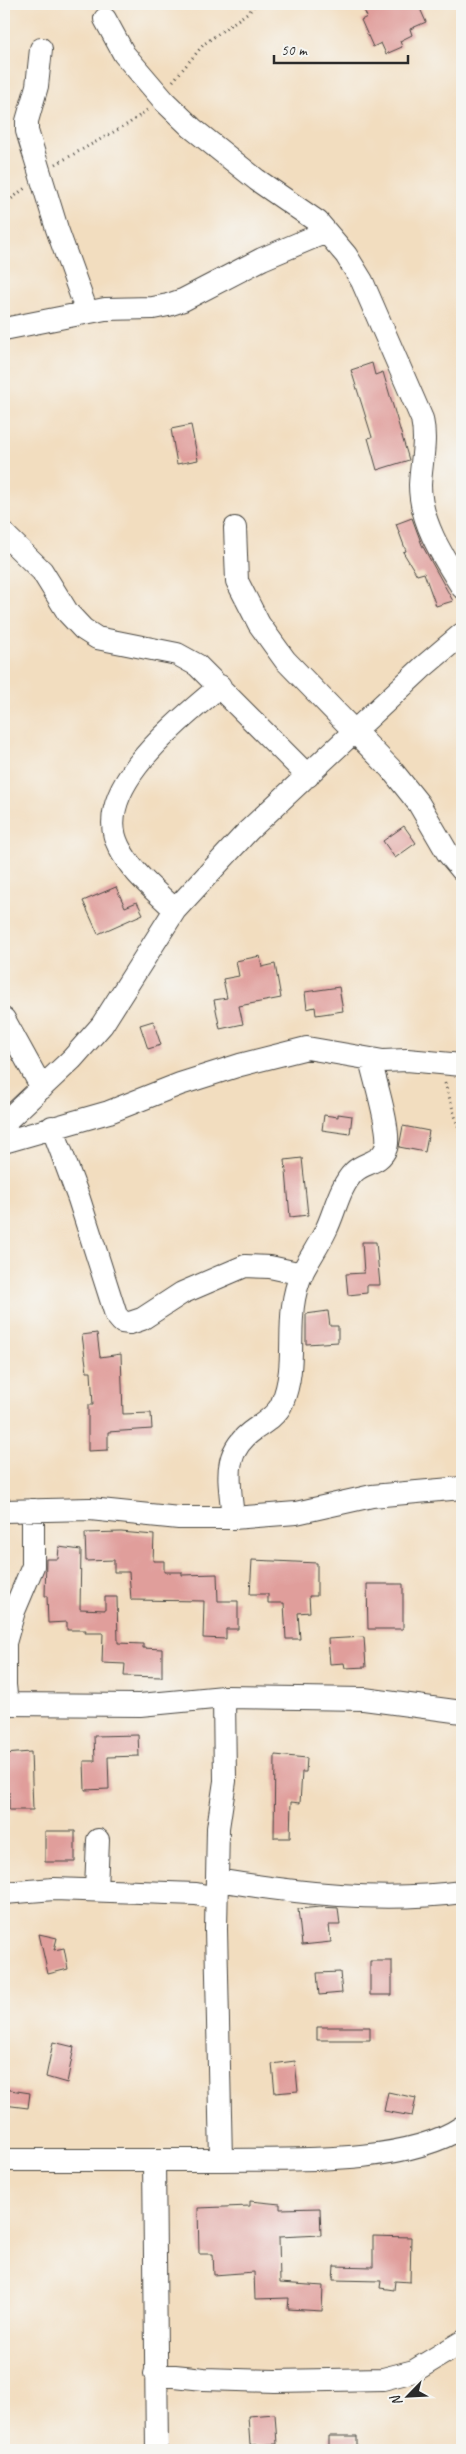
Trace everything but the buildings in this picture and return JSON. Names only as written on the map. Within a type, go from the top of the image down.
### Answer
[{"type":"street","points":[[105,19],[124,54],[160,96],[192,128],[257,180],[318,222],[356,269],[419,413],[424,434],[420,487],[425,513],[436,544],[462,587]]},
{"type":"street","points":[[41,49],[37,86],[27,121],[31,144],[57,229],[87,312]]},
{"type":"street","points":[[4,329],[105,309],[153,308],[168,305],[183,300],[262,259],[326,232]]},
{"type":"street","points":[[234,528],[238,581],[255,617],[285,660],[356,732],[412,794],[447,852],[462,870]]},
{"type":"street","points":[[4,534],[42,571],[68,613],[83,629],[97,638],[177,654],[196,665],[220,686],[308,776]]},
{"type":"street","points":[[4,1123],[42,1088],[102,1025],[175,910],[248,831],[356,732],[423,667],[462,634]]},
{"type":"street","points":[[175,910],[138,873],[118,847],[113,818],[118,796],[148,751],[220,686]]},
{"type":"street","points":[[4,1019],[42,1088]]},
{"type":"street","points":[[4,1142],[110,1112],[180,1084],[240,1065],[307,1048],[370,1059],[462,1066]]},
{"type":"street","points":[[233,1518],[229,1472],[234,1449],[244,1437],[264,1424],[281,1406],[288,1388],[291,1364],[289,1339],[291,1307],[302,1274],[327,1229],[348,1179],[359,1168],[374,1163],[386,1148],[388,1140],[386,1125],[370,1059]]},
{"type":"street","points":[[52,1127],[80,1199],[116,1314],[122,1322],[130,1323],[142,1319],[182,1293],[245,1266],[270,1267],[302,1274]]},
{"type":"street","points":[[4,1511],[90,1509],[179,1518],[233,1518],[296,1512],[372,1496],[458,1492]]},
{"type":"street","points":[[33,1510],[33,1566],[14,1612],[5,1643],[6,1704],[140,1705],[224,1697],[364,1700],[462,1712]]},
{"type":"street","points":[[221,2160],[216,1889],[218,1828],[225,1780],[224,1697]]},
{"type":"street","points":[[96,1890],[98,1840]]},
{"type":"street","points":[[4,1893],[54,1889],[196,1894],[216,1889],[429,1897],[462,1892]]},
{"type":"street","points":[[4,2160],[312,2159],[389,2152],[423,2146],[462,2127]]},
{"type":"street","points":[[154,2160],[157,2450]]},
{"type":"street","points":[[156,2374],[204,2379],[275,2381],[383,2378],[414,2371],[462,2342]]},
{"type":"path","points":[[42,175],[60,162],[139,117],[160,96],[204,44],[250,11],[256,4]]},
{"type":"path","points":[[438,1063],[462,1140]]}]
